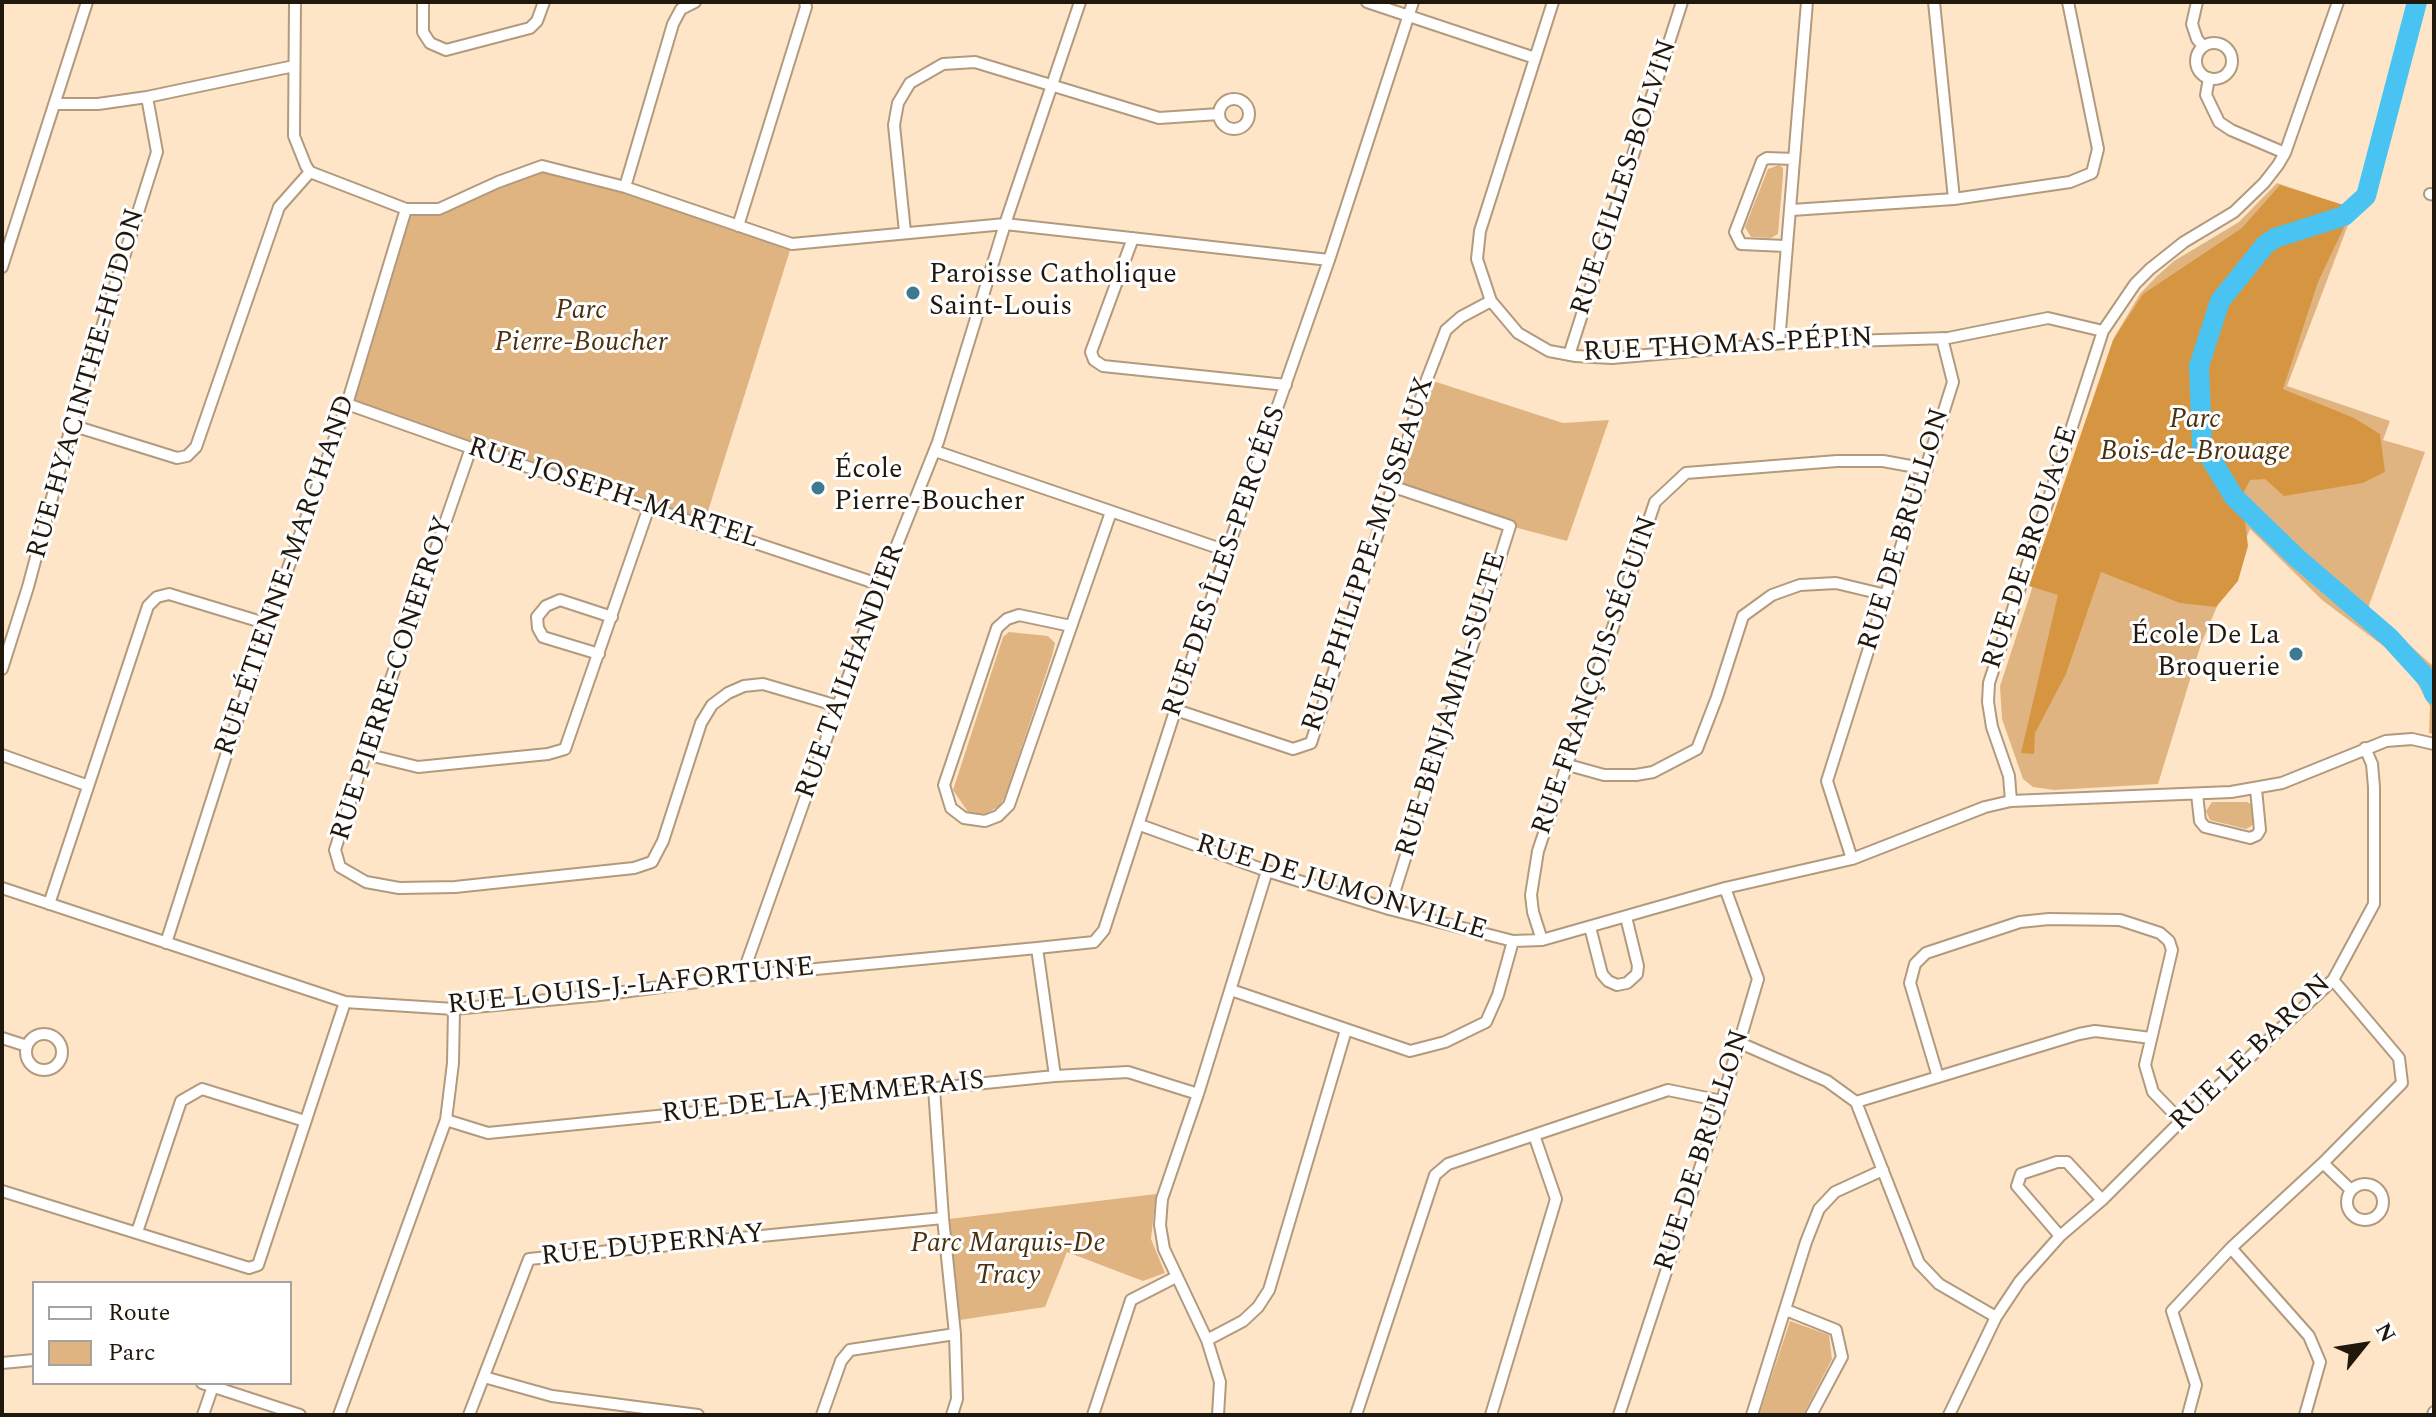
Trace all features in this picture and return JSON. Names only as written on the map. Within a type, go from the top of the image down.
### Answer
[{"type":"street","points":[[2,267],[87,2]]},
{"type":"street","points":[[295,2],[294,136],[310,172],[406,209],[439,209],[542,166],[625,187],[792,244],[1005,224],[1329,260]]},
{"type":"street","points":[[423,2],[423,32],[430,43],[446,50],[530,28],[537,21],[544,2]]},
{"type":"street","points":[[625,187],[673,24],[681,9],[695,2]]},
{"type":"street","points":[[738,226],[805,2]]},
{"type":"street","name":"RUE TAILHANDIER","points":[[742,976],[881,585],[935,451],[1005,224],[1080,2]]},
{"type":"street","points":[[1367,2],[1535,58]]},
{"type":"street","name":"RUE DES ÎLES-PERCÉES","points":[[1037,948],[1094,942],[1104,930],[1227,551],[1329,260],[1413,2]]},
{"type":"street","name":"RUE THOMAS-PÉPIN","points":[[1553,2],[1480,231],[1477,259],[1491,301],[1518,333],[1549,351],[1612,358],[1779,343],[1942,338],[2048,318],[2103,331]]},
{"type":"street","name":"RUE GILLES-BOLVIN","points":[[1569,355],[1682,2]]},
{"type":"street","points":[[1779,343],[1807,2]]},
{"type":"street","points":[[1934,2],[1954,199]]},
{"type":"street","points":[[1792,210],[1954,199],[2070,182],[2092,173],[2098,149],[2068,2]]},
{"type":"street","points":[[2197,2],[2192,24],[2203,46]]},
{"type":"street","name":"RUE DE BROUAGE","points":[[2011,801],[2009,776],[1992,727],[1989,683],[2103,331],[2135,284],[2150,269],[2184,242],[2234,212],[2264,183],[2285,153],[2338,2]]},
{"type":"street","points":[[2215,42],[2230,52],[2232,64],[2226,75],[2209,78],[2196,67],[2196,55],[2203,46],[2215,42]]},
{"type":"street","points":[[905,232],[894,125],[898,103],[910,83],[943,64],[975,62],[1159,118],[1219,114]]},
{"type":"street","points":[[56,104],[98,104],[147,97],[294,66]]},
{"type":"street","points":[[2209,78],[2206,95],[2219,122],[2285,153]]},
{"type":"street","name":"RUE HYACINTHE-HUDON","points":[[2,669],[28,587],[71,425],[157,152],[147,97]]},
{"type":"street","points":[[1785,246],[1741,244],[1735,232],[1762,161],[1767,158],[1794,159]]},
{"type":"street","points":[[71,425],[177,458],[187,456],[196,447],[279,207],[310,172]]},
{"type":"street","name":"RUE ÉTIENNE-MARCHAND","points":[[166,943],[268,624],[347,404],[406,209]]},
{"type":"street","points":[[1133,238],[1091,352],[1094,360],[1103,366],[1286,385]]},
{"type":"street","name":"RUE PHILIPPE-MUSSEAUX","points":[[1176,710],[1293,749],[1311,743],[1427,379],[1446,330],[1461,317],[1491,301]]},
{"type":"street","name":"RUE DE BRULLON","points":[[1852,859],[1827,781],[1953,382],[1942,338]]},
{"type":"street","name":"RUE JOSEPH-MARTEL","points":[[347,404],[881,585]]},
{"type":"street","name":"RUE PIERRE-CONEFROY","points":[[471,448],[365,754],[335,850],[340,867],[366,882],[399,888],[455,887],[634,868],[652,862],[663,841],[701,723],[712,705],[744,686],[763,684],[838,706]]},
{"type":"street","points":[[935,451],[1227,551]]},
{"type":"street","name":"RUE FRANÇOIS-SÉGUIN","points":[[1542,940],[1533,912],[1533,881],[1538,851],[1655,502],[1686,473],[1837,461],[1883,461],[1927,469]]},
{"type":"street","name":"RUE BENJAMIN-SULTE","points":[[1389,909],[1510,526],[1394,487]]},
{"type":"street","points":[[365,754],[418,767],[548,754],[565,749],[649,507]]},
{"type":"street","points":[[1071,626],[1019,615],[1007,619],[997,628],[944,785],[951,808],[964,818],[985,821],[998,816],[1009,805],[1111,512]]},
{"type":"street","points":[[1568,765],[1604,775],[1636,775],[1653,772],[1697,749],[1743,616],[1772,595],[1800,585],[1836,583],[1886,595]]},
{"type":"street","points":[[49,904],[86,785],[148,606],[157,597],[169,594],[268,624]]},
{"type":"street","points":[[599,654],[543,637],[537,617],[546,606],[560,600],[612,617]]},
{"type":"street","name":"RUE DE JUMONVILLE","points":[[1140,825],[1267,871],[1389,909],[1513,941],[1542,940],[1725,888],[1852,859],[1985,807],[2011,801],[2256,789],[2282,783],[2365,748],[2401,739],[2434,744]]},
{"type":"street","name":"RUE LE BARON","points":[[1949,1415],[1996,1317],[2020,1281],[2060,1236],[2102,1200],[2181,1121],[2333,980],[2374,904],[2374,787],[2372,764],[2365,748]]},
{"type":"street","points":[[2,755],[86,785]]},
{"type":"street","points":[[2197,794],[2200,821],[2205,827],[2250,838],[2260,830],[2256,789]]},
{"type":"street","points":[[1218,1415],[1220,1382],[1207,1340],[1176,1277],[1162,1237],[1162,1199],[1267,871]]},
{"type":"street","name":"RUE LOUIS-J.-LAFORTUNE","points":[[2,888],[345,1002],[454,1009],[600,995],[742,976],[1037,948]]},
{"type":"street","name":"RUE DE BRULLON","points":[[1619,1415],[1722,1101],[1758,979],[1725,888]]},
{"type":"street","points":[[1590,927],[1602,974],[1617,985],[1627,983],[1637,974],[1638,966],[1626,917]]},
{"type":"street","points":[[1938,1077],[1910,983],[1915,964],[1926,953],[2020,922],[2049,919],[2120,920],[2160,933],[2169,941],[2172,950],[2145,1065],[2153,1092],[2181,1121]]},
{"type":"street","points":[[1231,990],[1410,1051],[1445,1042],[1486,1022],[1498,995],[1513,941]]},
{"type":"street","points":[[1037,948],[1055,1076]]},
{"type":"street","points":[[2188,1415],[2196,1385],[2172,1311],[2231,1248],[2323,1163],[2402,1083],[2399,1058],[2333,980]]},
{"type":"street","points":[[2,1191],[249,1268],[258,1265],[345,1002]]},
{"type":"street","points":[[339,1415],[446,1120],[453,1063],[454,1009]]},
{"type":"street","points":[[1207,1340],[1243,1321],[1258,1307],[1269,1290],[1346,1030]]},
{"type":"street","points":[[1856,1102],[2095,1031],[2151,1038]]},
{"type":"street","points":[[2,1038],[27,1046]]},
{"type":"street","points":[[1740,1043],[1827,1081],[1856,1102],[1919,1263],[1939,1284],[1996,1317]]},
{"type":"street","name":"RUE DE LA JEMMERAIS","points":[[446,1120],[488,1133],[1055,1076],[1128,1072],[1198,1094]]},
{"type":"street","points":[[934,1088],[955,1334],[957,1399],[952,1415]]},
{"type":"street","points":[[137,1232],[181,1101],[202,1089],[305,1121]]},
{"type":"street","points":[[1356,1415],[1435,1175],[1448,1164],[1668,1090],[1722,1101]]},
{"type":"street","points":[[1491,1415],[1556,1199],[1534,1135]]},
{"type":"street","points":[[2060,1236],[2017,1186],[2021,1174],[2057,1162],[2067,1162],[2102,1200]]},
{"type":"street","points":[[2323,1163],[2351,1190]]},
{"type":"street","points":[[1752,1415],[1819,1209],[1835,1192],[1883,1170]]},
{"type":"street","name":"RUE DUPERNAY","points":[[469,1415],[529,1259],[943,1218]]},
{"type":"street","points":[[2231,1248],[2309,1336],[2320,1362],[2305,1415]]},
{"type":"street","points":[[1093,1415],[1131,1300],[1176,1277]]},
{"type":"street","points":[[1786,1310],[1836,1330],[1842,1357],[1811,1415]]},
{"type":"street","points":[[822,1415],[841,1361],[850,1350],[955,1334]]},
{"type":"street","points":[[2,1363],[32,1360]]},
{"type":"street","points":[[484,1377],[552,1396],[698,1415]]},
{"type":"street","points":[[203,1415],[207,1385],[300,1415]]},
{"type":"green space","points":[[1779,165],[1783,168],[1783,175],[1778,234],[1771,238],[1751,237],[1745,227],[1768,169]]},
{"type":"green space","name":"Parc Pierre-Boucher","points":[[542,166],[792,244],[704,524],[347,404],[406,209],[439,209]]},
{"type":"green space","name":"Parc Bois-de-Brouage","points":[[2277,183],[2354,209],[2287,386],[2390,421],[2383,440],[2425,452],[2368,608],[2434,667],[2434,734],[2429,733],[2430,706],[2406,663],[2322,600],[2250,529],[2201,644],[2158,784],[2054,790],[2033,787],[2023,779],[2002,719],[2000,686],[2115,336],[2140,294],[2157,276],[2174,261],[2239,222]]},
{"type":"green space","name":"Parc Bois-de-Brouage","points":[[2280,185],[2353,208],[2318,282],[2283,389],[2354,418],[2380,434],[2385,472],[2363,483],[2284,496],[2265,479],[2250,480],[2242,496],[2248,546],[2238,581],[2216,607],[2180,603],[2101,572],[2066,674],[2035,733],[2034,754],[2021,753],[2058,595],[2029,586],[2113,340],[2143,294],[2242,228]]},
{"type":"green space","points":[[1427,379],[1563,423],[1609,420],[1567,541],[1510,526],[1394,487]]},
{"type":"green space","points":[[1009,632],[1048,636],[1055,643],[1005,797],[999,806],[986,814],[968,812],[953,790],[1003,637]]},
{"type":"green space","points":[[2212,802],[2251,804],[2253,825],[2246,829],[2210,820],[2206,811]]},
{"type":"green space","name":"Parc Marquis-De Tracy","points":[[1156,1194],[1151,1239],[1165,1273],[1143,1281],[1067,1252],[1045,1307],[960,1320],[949,1219]]},
{"type":"green space","points":[[1790,1321],[1829,1335],[1832,1359],[1803,1415],[1759,1415]]},
{"type":"waterway","points":[[2417,2],[2366,196],[2344,216],[2275,238],[2265,245],[2220,301],[2199,366],[2202,444],[2234,497],[2296,557],[2389,637],[2429,681],[2434,694]]},
{"type":"place","name":"Paroisse Catholique Saint-Louis","points":[[913,293]]},
{"type":"place","name":"École Pierre-Boucher","points":[[818,488]]},
{"type":"place","name":"École De La Broquerie","points":[[2296,654]]}]
